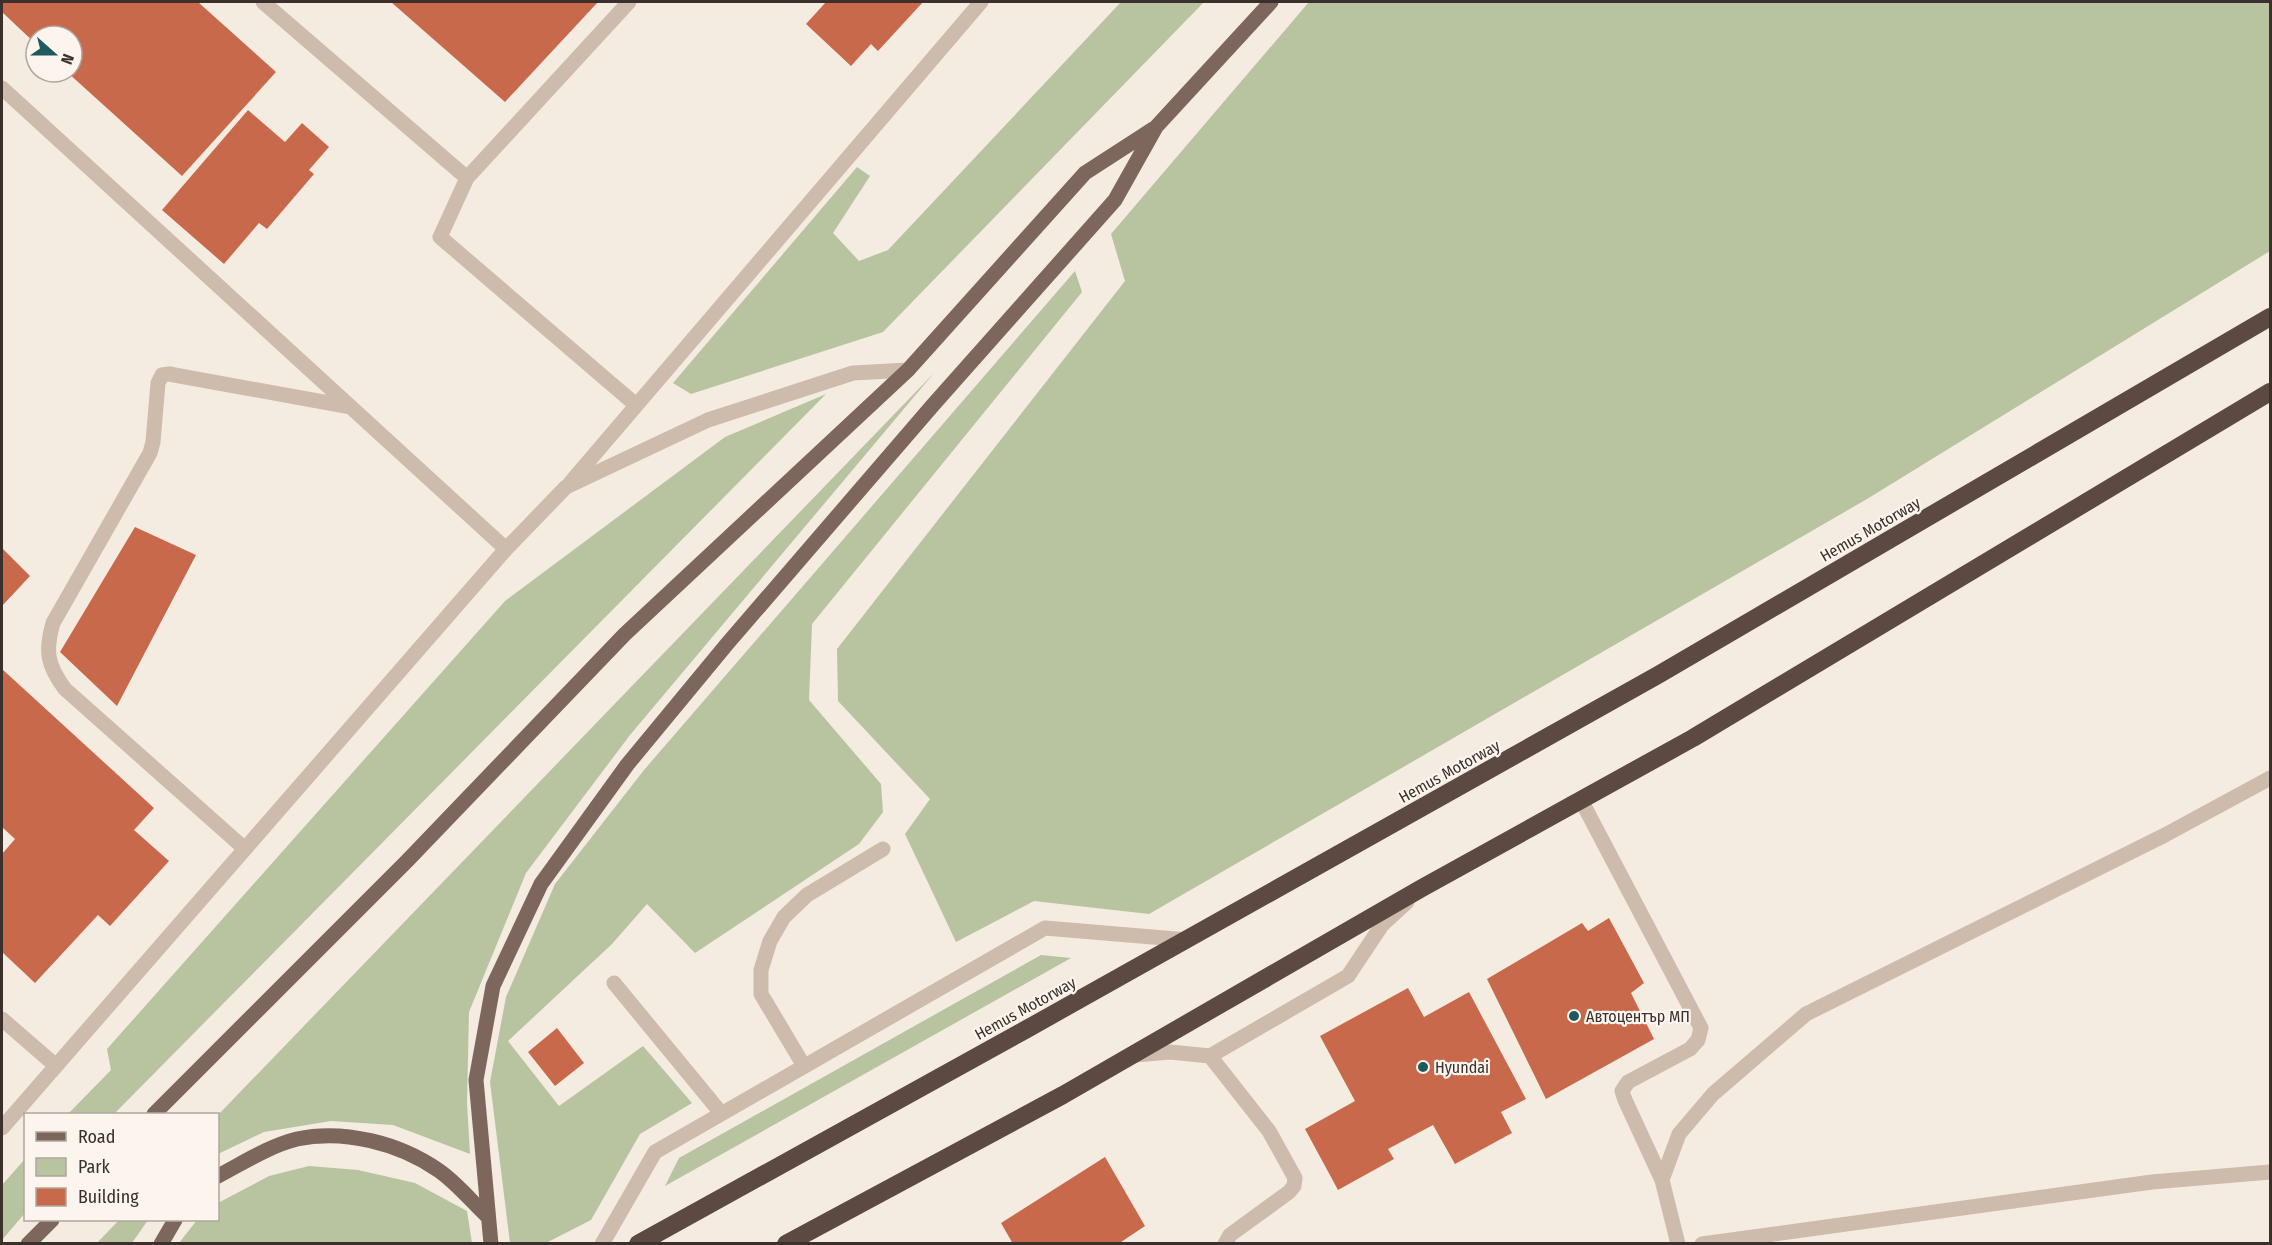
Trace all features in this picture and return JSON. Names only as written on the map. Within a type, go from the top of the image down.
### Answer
[{"type":"highway","name":"Hemus Motorway","points":[[638,1244],[1188,940],[1658,675],[2271,318]]},
{"type":"highway","points":[[786,1244],[1063,1095],[1422,888],[1693,738],[2271,392]]},
{"type":"main road","points":[[491,1244],[476,1080],[493,986],[542,884],[627,765],[727,644],[933,405],[1115,200],[1156,127],[1271,2]]},
{"type":"main road","points":[[155,1113],[407,861],[625,634],[908,370],[1085,173],[1156,127]]},
{"type":"main road","points":[[219,1175],[260,1154],[297,1139],[336,1136],[372,1141],[406,1151],[439,1170],[488,1217]]},
{"type":"main road","points":[[28,1244],[51,1221]]},
{"type":"main road","points":[[161,1244],[174,1221]]},
{"type":"lane","points":[[263,2],[467,178]]},
{"type":"lane","points":[[629,2],[467,178],[440,237],[636,405]]},
{"type":"lane","points":[[2,1128],[506,549],[566,487],[981,2]]},
{"type":"lane","points":[[2,88],[506,549]]},
{"type":"lane","points":[[566,487],[708,420],[852,373],[908,370]]},
{"type":"lane","points":[[245,849],[65,689],[54,675],[48,657],[48,640],[53,622],[150,453],[158,382],[162,375],[169,374],[351,407]]},
{"type":"lane","points":[[1662,1180],[1679,1134],[1713,1094],[1806,1014],[2165,835],[2271,778]]},
{"type":"lane","points":[[1581,800],[1701,1028],[1698,1040],[1690,1048],[1628,1082],[1623,1091],[1662,1180],[1678,1244]]},
{"type":"lane","points":[[804,1066],[761,994],[761,970],[770,941],[784,917],[807,895],[883,849]]},
{"type":"lane","points":[[1132,1055],[1170,1052],[1210,1056],[1348,975],[1382,925],[1422,888]]},
{"type":"lane","points":[[602,1244],[655,1152],[1046,928],[1188,940]]},
{"type":"lane","points":[[614,983],[721,1113]]},
{"type":"lane","points":[[2,1019],[56,1066]]},
{"type":"lane","points":[[1210,1056],[1269,1131],[1295,1178],[1294,1186],[1289,1192],[1230,1235],[1225,1244]]},
{"type":"lane","points":[[1702,1244],[2152,1182],[2271,1172]]},
{"type":"green space","points":[[1121,2],[1204,2],[883,332],[691,394],[673,383],[857,167],[870,176],[833,233],[859,261],[888,250]]},
{"type":"green space","points":[[1309,2],[2270,2],[2270,251],[1867,499],[1149,914],[1034,901],[956,942],[905,834],[930,799],[838,701],[837,649],[1125,281],[1111,234]]},
{"type":"green space","points":[[1075,271],[1082,292],[812,624],[809,700],[881,784],[883,812],[859,844],[695,953],[647,904],[612,944],[508,1041],[559,1106],[643,1046],[692,1103],[640,1134],[591,1220],[546,1243],[510,1243],[490,1082],[506,997],[555,884],[644,770]]},
{"type":"green space","points":[[934,373],[630,735],[526,873],[469,1012],[467,1103],[470,1154],[393,1125],[331,1121],[264,1132],[219,1154],[219,1114]]},
{"type":"green space","points":[[826,394],[115,1113],[69,1113],[111,1070],[107,1049],[505,601],[725,437]]},
{"type":"green space","points":[[1041,955],[1071,958],[665,1186],[679,1158]]},
{"type":"green space","points":[[24,1160],[24,1214],[2,1240],[2,1185]]},
{"type":"green space","points":[[309,1166],[358,1170],[415,1183],[467,1211],[472,1243],[179,1243],[196,1221],[219,1221],[219,1202],[269,1176]]},
{"type":"green space","points":[[118,1221],[147,1221],[132,1243],[97,1243]]},
{"type":"building","points":[[2,2],[198,2],[276,72],[182,176],[80,84],[84,84],[84,24],[24,24],[24,33],[2,12]]},
{"type":"building","points":[[391,2],[598,2],[505,102]]},
{"type":"building","points":[[826,2],[923,2],[878,51],[871,44],[851,66],[806,24]]},
{"type":"building","points":[[248,110],[285,142],[302,123],[329,147],[309,170],[314,174],[267,229],[259,223],[224,264],[162,210]]},
{"type":"building","points":[[135,527],[196,555],[117,706],[60,652]]},
{"type":"building","points":[[2,548],[30,576],[2,606]]},
{"type":"building","points":[[2,669],[154,808],[134,830],[169,861],[110,926],[98,915],[35,983],[2,952],[2,854],[15,839],[2,827]]},
{"type":"building","name":"Автоцентър МП","points":[[1609,918],[1644,983],[1631,993],[1654,1039],[1546,1099],[1487,979],[1582,923],[1588,931]]},
{"type":"building","name":"Hyundai","points":[[1408,988],[1424,1017],[1469,992],[1526,1099],[1501,1112],[1512,1133],[1455,1164],[1433,1125],[1388,1149],[1394,1159],[1338,1190],[1305,1129],[1355,1101],[1320,1036]]},
{"type":"building","points":[[557,1028],[584,1063],[555,1086],[528,1052]]},
{"type":"building","points":[[1105,1157],[1145,1226],[1118,1244],[1013,1244],[1001,1223]]},
{"type":"place","name":"Автоцентър МП","points":[[1574,1016]]},
{"type":"place","name":"Hyundai","points":[[1423,1067]]}]
